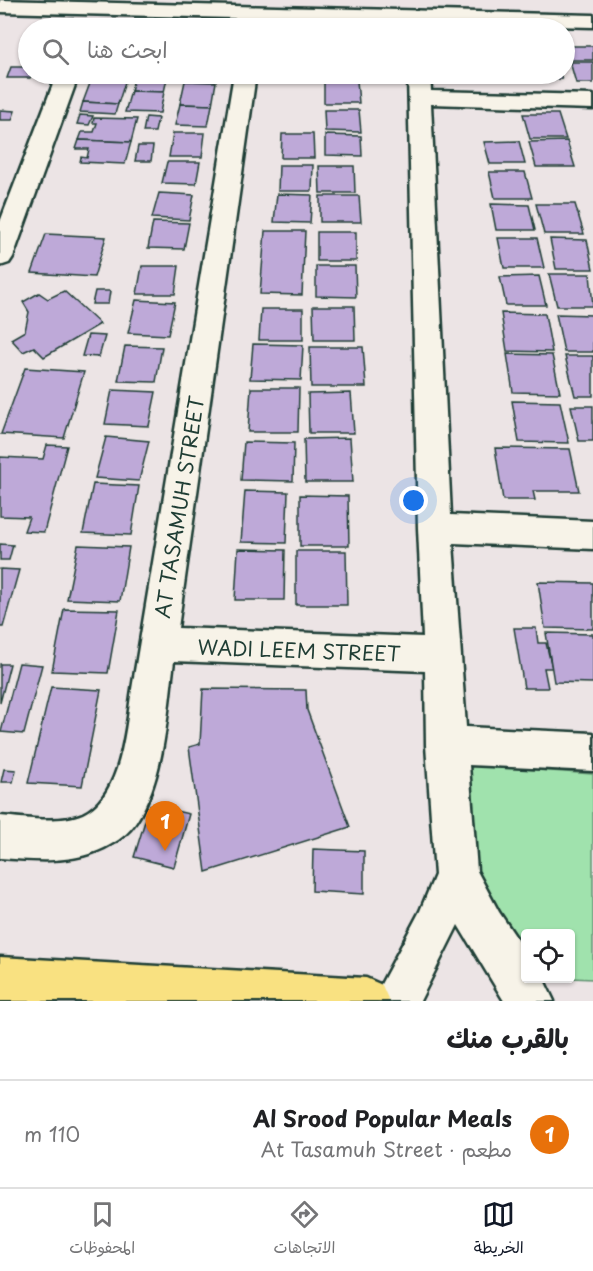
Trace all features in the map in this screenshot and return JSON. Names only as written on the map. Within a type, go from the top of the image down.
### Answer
[{"type":"main road","points":[[0,980],[366,1001]]},
{"type":"street","points":[[0,6],[43,4],[92,8],[208,6],[245,18]]},
{"type":"street","points":[[88,18],[92,8]]},
{"type":"street","points":[[336,18],[417,15],[488,9],[567,18]]},
{"type":"street","points":[[575,19],[593,21]]},
{"type":"street","points":[[0,257],[64,84]]},
{"type":"street","name":"AT TASAMUH STREET","points":[[0,837],[80,837],[111,820],[123,807],[131,791],[158,644],[243,84]]},
{"type":"street","points":[[531,1001],[499,956],[456,875],[446,745],[435,528],[420,85],[593,102]]},
{"type":"street","points":[[435,528],[593,535]]},
{"type":"street","name":"WADI LEEM STREET","points":[[158,644],[441,656]]},
{"type":"street","points":[[446,745],[593,752]]},
{"type":"street","points":[[395,1001],[436,926],[456,875]]},
{"type":"green space","points":[[465,765],[593,774],[593,979],[575,978],[575,929],[521,929],[521,969],[470,886]]},
{"type":"building","points":[[575,46],[593,46],[593,60],[575,60]]},
{"type":"building","points":[[575,62],[593,62],[593,83],[576,83]]},
{"type":"building","points":[[11,67],[18,67],[18,78],[7,78]]},
{"type":"building","points":[[90,84],[124,84],[118,104],[83,102]]},
{"type":"building","points":[[133,84],[166,84],[164,92],[131,91]]},
{"type":"building","points":[[184,84],[216,84],[212,105],[180,104]]},
{"type":"building","points":[[324,84],[357,84],[359,103],[324,103]]},
{"type":"building","points":[[131,91],[164,92],[160,113],[125,112]]},
{"type":"building","points":[[83,102],[118,104],[115,114],[80,112]]},
{"type":"building","points":[[180,104],[212,105],[208,126],[175,125]]},
{"type":"building","points":[[0,110],[15,111],[12,120],[0,120]]},
{"type":"building","points":[[324,110],[359,110],[361,132],[325,131]]},
{"type":"building","points":[[523,114],[558,114],[566,139],[530,139]]},
{"type":"building","points":[[80,115],[93,116],[89,125],[77,124]]},
{"type":"building","points":[[146,117],[158,118],[155,132],[143,132]]},
{"type":"building","points":[[94,118],[137,119],[131,142],[79,140],[82,132],[94,132],[97,123],[93,123]]},
{"type":"building","points":[[173,133],[205,133],[202,157],[169,157]]},
{"type":"building","points":[[282,134],[313,134],[314,158],[281,158]]},
{"type":"building","points":[[325,135],[361,136],[362,156],[325,155]]},
{"type":"building","points":[[79,140],[131,142],[125,164],[80,162],[81,157],[87,158],[89,149],[76,149]]},
{"type":"building","points":[[519,141],[525,164],[490,164],[484,142]]},
{"type":"building","points":[[567,141],[575,167],[536,167],[529,142]]},
{"type":"building","points":[[138,146],[153,146],[151,161],[135,161]]},
{"type":"building","points":[[167,162],[200,162],[196,184],[162,183]]},
{"type":"building","points":[[279,165],[313,165],[312,191],[278,191]]},
{"type":"building","points":[[319,166],[354,166],[355,193],[320,193]]},
{"type":"building","points":[[489,172],[525,172],[532,198],[495,198]]},
{"type":"building","points":[[159,193],[194,195],[189,220],[152,218]]},
{"type":"building","points":[[277,194],[312,195],[310,223],[274,222]]},
{"type":"building","points":[[320,196],[359,196],[361,222],[320,222]]},
{"type":"building","points":[[491,204],[529,205],[535,230],[496,230]]},
{"type":"building","points":[[536,204],[575,204],[584,234],[544,234]]},
{"type":"building","points":[[153,222],[189,223],[184,249],[148,248]]},
{"type":"building","points":[[265,231],[305,231],[302,295],[260,294]]},
{"type":"building","points":[[317,232],[356,232],[356,261],[317,261]]},
{"type":"building","points":[[46,234],[106,237],[94,277],[32,273]]},
{"type":"building","points":[[498,238],[537,238],[544,268],[504,268]]},
{"type":"building","points":[[550,239],[587,240],[593,269],[556,269]]},
{"type":"building","points":[[142,266],[179,266],[175,294],[137,294]]},
{"type":"building","points":[[316,266],[355,266],[356,297],[316,296]]},
{"type":"building","points":[[549,274],[590,274],[593,306],[557,306]]},
{"type":"building","points":[[539,276],[546,305],[506,305],[500,277]]},
{"type":"building","points":[[64,291],[100,324],[44,357],[34,347],[23,352],[11,339],[25,331],[29,312],[23,302],[39,293],[48,299]]},
{"type":"building","points":[[95,291],[110,291],[108,304],[92,304]]},
{"type":"building","points":[[136,300],[175,302],[168,335],[128,333]]},
{"type":"building","points":[[313,306],[354,306],[355,340],[314,340]]},
{"type":"building","points":[[261,309],[303,309],[303,340],[259,340]]},
{"type":"building","points":[[501,313],[545,314],[552,352],[507,351]]},
{"type":"building","points":[[556,314],[593,315],[593,352],[564,352]]},
{"type":"building","points":[[88,335],[105,336],[99,357],[82,356]]},
{"type":"building","points":[[253,344],[303,345],[301,380],[250,379]]},
{"type":"building","points":[[125,346],[162,347],[156,382],[118,381]]},
{"type":"building","points":[[310,347],[363,347],[366,387],[311,387]]},
{"type":"building","points":[[507,354],[552,355],[560,393],[513,392]]},
{"type":"building","points":[[565,356],[593,356],[593,396],[575,396]]},
{"type":"building","points":[[25,368],[84,372],[64,438],[1,434]]},
{"type":"building","points":[[251,388],[299,388],[298,432],[248,432]]},
{"type":"building","points":[[112,390],[156,392],[149,426],[105,424]]},
{"type":"building","points":[[351,393],[354,433],[309,433],[308,394]]},
{"type":"building","points":[[512,401],[560,402],[569,443],[519,442]]},
{"type":"building","points":[[571,406],[593,406],[593,441],[579,441]]},
{"type":"building","points":[[106,437],[149,441],[139,481],[95,478]]},
{"type":"building","points":[[350,438],[353,482],[305,482],[304,439]]},
{"type":"building","points":[[244,442],[294,443],[293,481],[241,480]]},
{"type":"building","points":[[47,445],[67,446],[44,532],[24,531],[29,517],[0,516],[0,457],[43,459]]},
{"type":"building","points":[[495,448],[570,449],[579,491],[533,491],[535,500],[503,500]]},
{"type":"building","points":[[93,484],[139,486],[131,535],[83,533]]},
{"type":"building","points":[[245,491],[288,492],[286,543],[241,542]]},
{"type":"building","points":[[300,495],[348,496],[349,546],[300,546]]},
{"type":"building","points":[[0,544],[13,545],[9,560],[0,560]]},
{"type":"building","points":[[78,545],[129,547],[120,601],[67,599]]},
{"type":"building","points":[[238,549],[285,550],[284,600],[235,600]]},
{"type":"building","points":[[296,551],[346,551],[347,605],[296,605]]},
{"type":"building","points":[[0,569],[19,570],[3,627],[0,627]]},
{"type":"building","points":[[538,582],[593,583],[593,629],[545,628]]},
{"type":"building","points":[[64,609],[119,610],[108,673],[52,671]]},
{"type":"building","points":[[514,628],[536,628],[538,643],[546,643],[552,668],[544,668],[548,688],[524,688]]},
{"type":"building","points":[[546,633],[593,634],[593,683],[554,682]]},
{"type":"building","points":[[19,663],[42,665],[24,734],[1,732]]},
{"type":"building","points":[[0,664],[10,664],[0,703]]},
{"type":"building","points":[[51,687],[101,690],[82,786],[28,783]]},
{"type":"building","points":[[203,689],[306,690],[307,710],[350,827],[206,872],[189,747],[200,744]]},
{"type":"building","points":[[4,769],[16,770],[13,782],[1,782]]},
{"type":"building","points":[[150,805],[189,814],[174,867],[134,857]]},
{"type":"building","points":[[313,849],[364,851],[364,894],[312,891]]},
{"type":"place","name":"Al Srood Popular Meals","points":[[165,851]]}]
